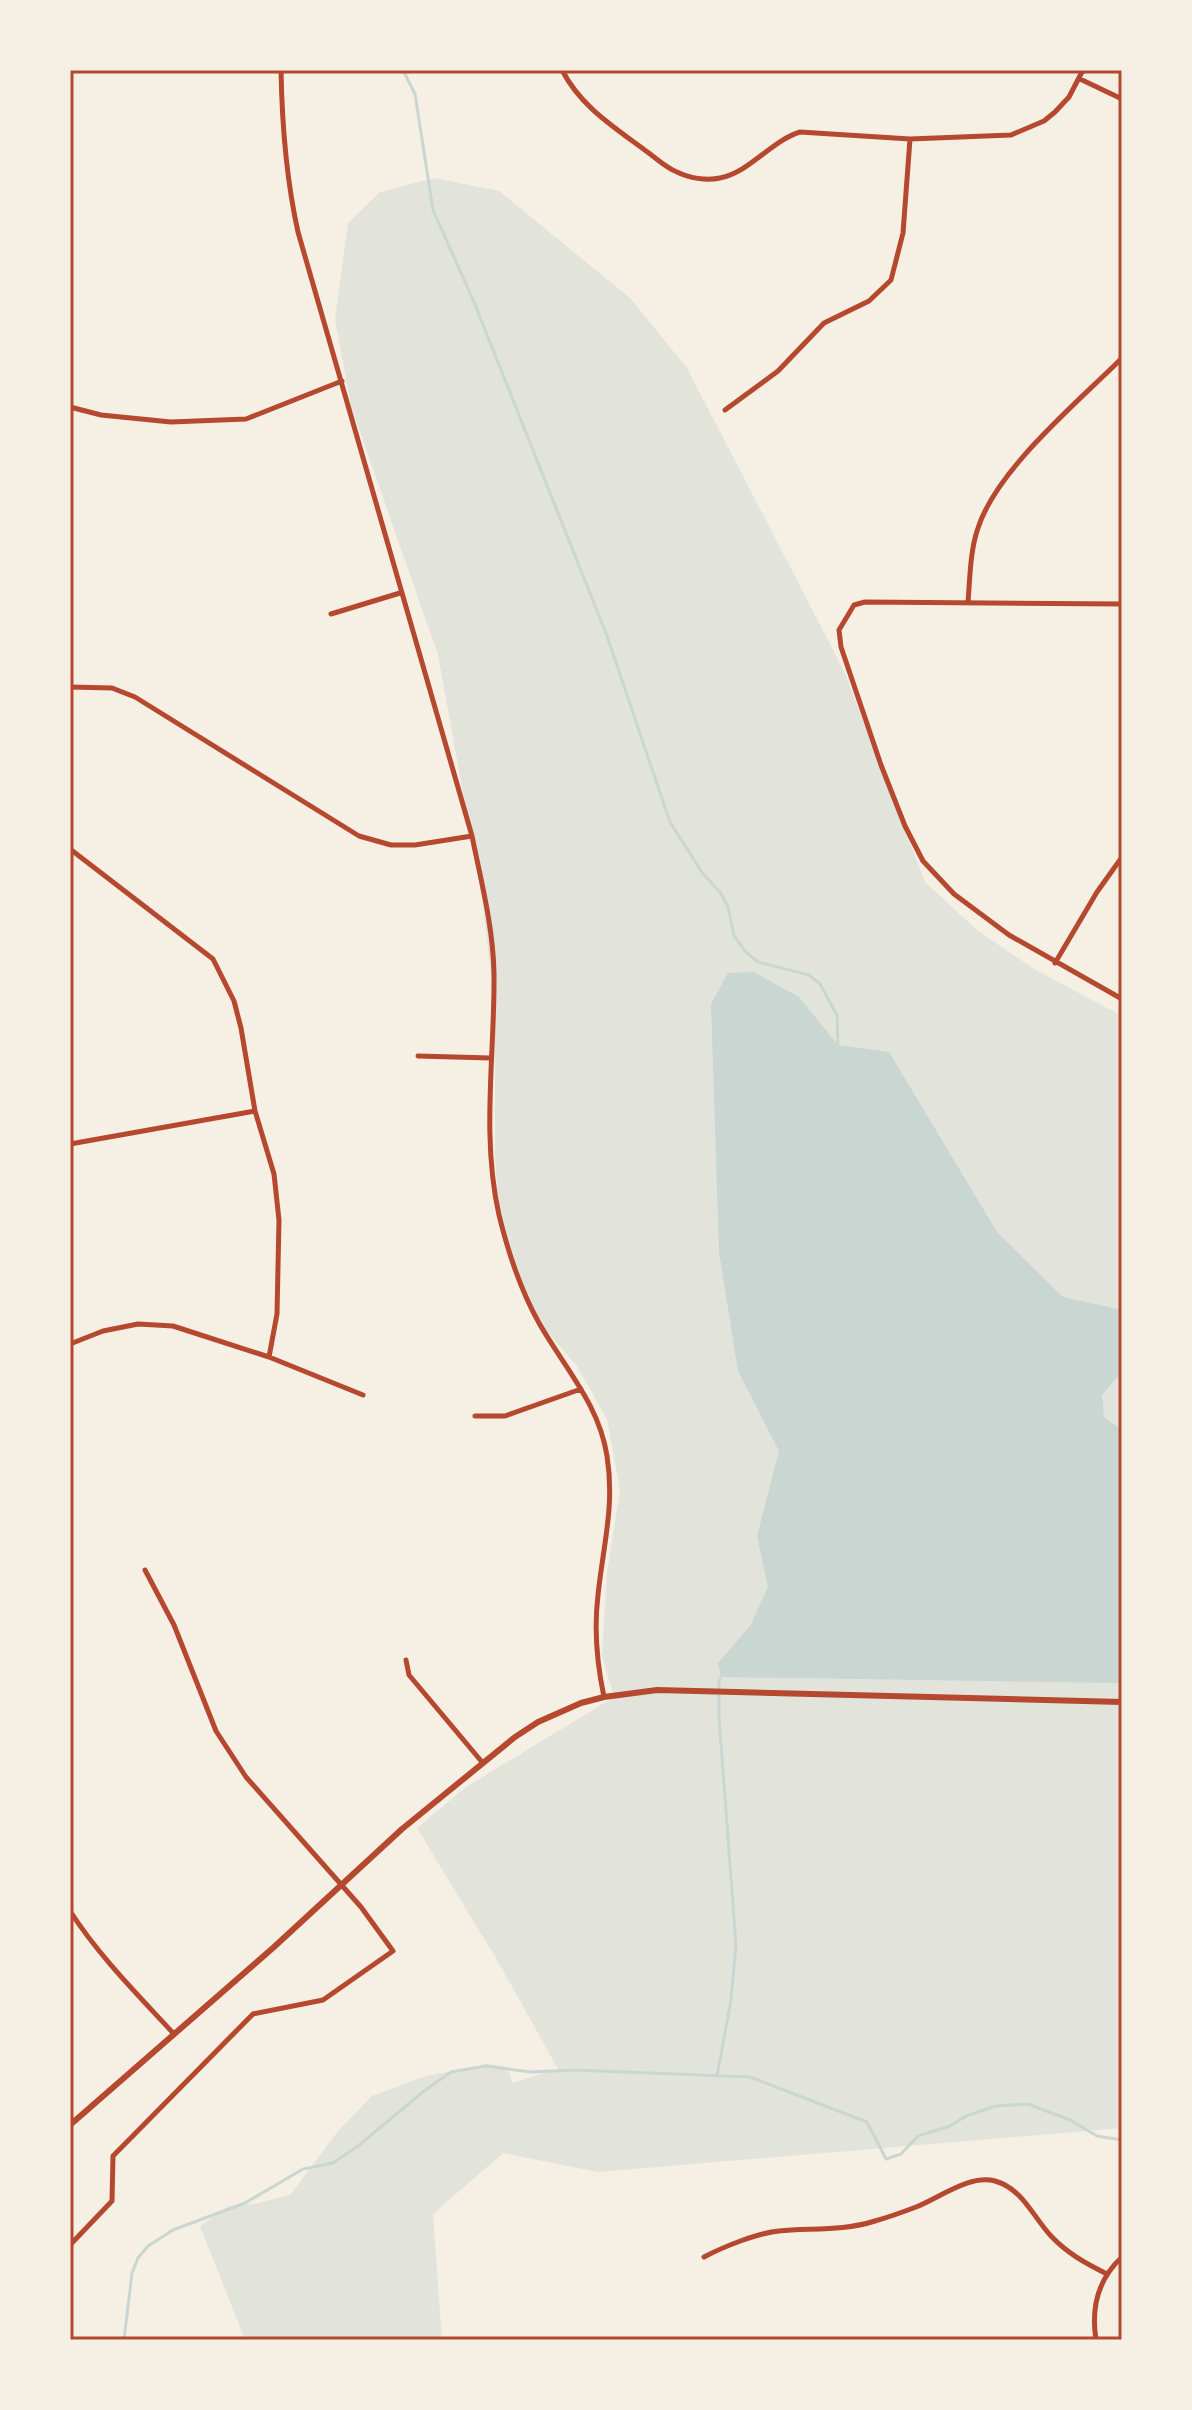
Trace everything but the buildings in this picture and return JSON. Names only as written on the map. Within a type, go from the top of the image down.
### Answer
[{"type":"street","points":[[281,70],[288,187],[298,232],[472,836],[491,928],[494,973],[490,1058],[492,1174],[507,1248],[527,1301],[581,1389],[605,1440],[611,1503],[596,1622],[604,1697]]},
{"type":"street","points":[[562,70],[574,91],[594,113],[676,172],[697,179],[720,178],[739,170],[786,136],[800,132],[910,139],[1011,135],[1044,121],[1055,112],[1069,97],[1083,70]]},
{"type":"street","points":[[1080,79],[1122,99]]},
{"type":"street","points":[[725,410],[778,371],[824,323],[869,301],[891,280],[903,233],[910,139]]},
{"type":"street","points":[[968,602],[978,529],[1004,479],[1122,358]]},
{"type":"street","points":[[70,407],[101,415],[171,422],[246,419],[342,381]]},
{"type":"street","points":[[331,614],[400,593]]},
{"type":"street","points":[[1122,604],[865,602],[854,605],[839,630],[841,647],[881,765],[905,826],[923,861],[954,894],[1009,935],[1122,999]]},
{"type":"street","points":[[70,687],[112,688],[135,697],[359,836],[391,845],[415,845],[472,836]]},
{"type":"street","points":[[70,849],[213,959],[224,978],[237,1014],[255,1111],[274,1174],[279,1220],[277,1314],[269,1357]]},
{"type":"street","points":[[1055,963],[1097,892],[1122,857]]},
{"type":"street","points":[[418,1056],[490,1058]]},
{"type":"street","points":[[70,1144],[255,1111]]},
{"type":"street","points":[[70,1344],[103,1331],[138,1324],[173,1326],[269,1357],[363,1395]]},
{"type":"street","points":[[475,1416],[505,1416],[581,1389]]},
{"type":"street","points":[[70,2245],[112,2201],[113,2156],[253,2014],[323,2000],[393,1951],[342,1884],[246,1777],[216,1731],[174,1625],[145,1570]]},
{"type":"street","points":[[406,1660],[409,1675],[482,1762]]},
{"type":"street","points":[[70,2125],[402,1829],[482,1762],[538,1722],[568,1708],[604,1697],[657,1690],[1122,1702]]},
{"type":"street","points":[[70,1911],[105,1957],[174,2034]]},
{"type":"street","points":[[704,2257],[775,2231],[871,2222],[970,2182],[992,2180],[1010,2188],[1026,2202],[1052,2237],[1074,2257],[1105,2273]]},
{"type":"street","points":[[1096,2340],[1096,2300],[1105,2273],[1122,2257]]},
{"type":"shaded area","points":[[434,178],[499,191],[630,298],[687,368],[844,671],[925,882],[978,931],[1036,970],[1122,1016],[1122,2128],[598,2172],[503,2153],[433,2214],[442,2340],[245,2340],[200,2226],[229,2206],[254,2204],[290,2195],[338,2131],[372,2096],[426,2076],[488,2064],[507,2067],[513,2083],[559,2071],[500,1965],[417,1828],[466,1787],[614,1697],[602,1656],[607,1573],[620,1490],[607,1419],[577,1366],[530,1312],[500,1218],[495,1158],[495,1010],[482,898],[438,655],[351,406],[335,319],[348,223],[380,192]]},
{"type":"shaded area","points":[[754,972],[799,997],[838,1045],[889,1052],[997,1232],[1063,1297],[1122,1310],[1122,1377],[1117,1377],[1102,1395],[1104,1417],[1122,1430],[1122,1681],[721,1677],[718,1663],[750,1626],[768,1587],[757,1536],[779,1451],[738,1371],[719,1252],[711,1004],[728,973]]},
{"type":"waterway","points":[[403,70],[415,94],[433,210],[474,302],[607,636],[670,822],[703,874],[720,892],[728,907],[734,936],[746,952],[758,962],[809,975],[820,984],[837,1015],[838,1045]]},
{"type":"waterway","points":[[717,2076],[731,2000],[736,1945],[719,1717],[721,1677]]},
{"type":"waterway","points":[[124,2340],[132,2273],[138,2258],[148,2246],[173,2230],[245,2203],[303,2169],[333,2163],[451,2072],[486,2066],[530,2072],[575,2070],[750,2077],[867,2122],[886,2159],[901,2154],[918,2136],[996,2106],[1028,2104],[1070,2120],[1097,2136],[1122,2140]]}]
